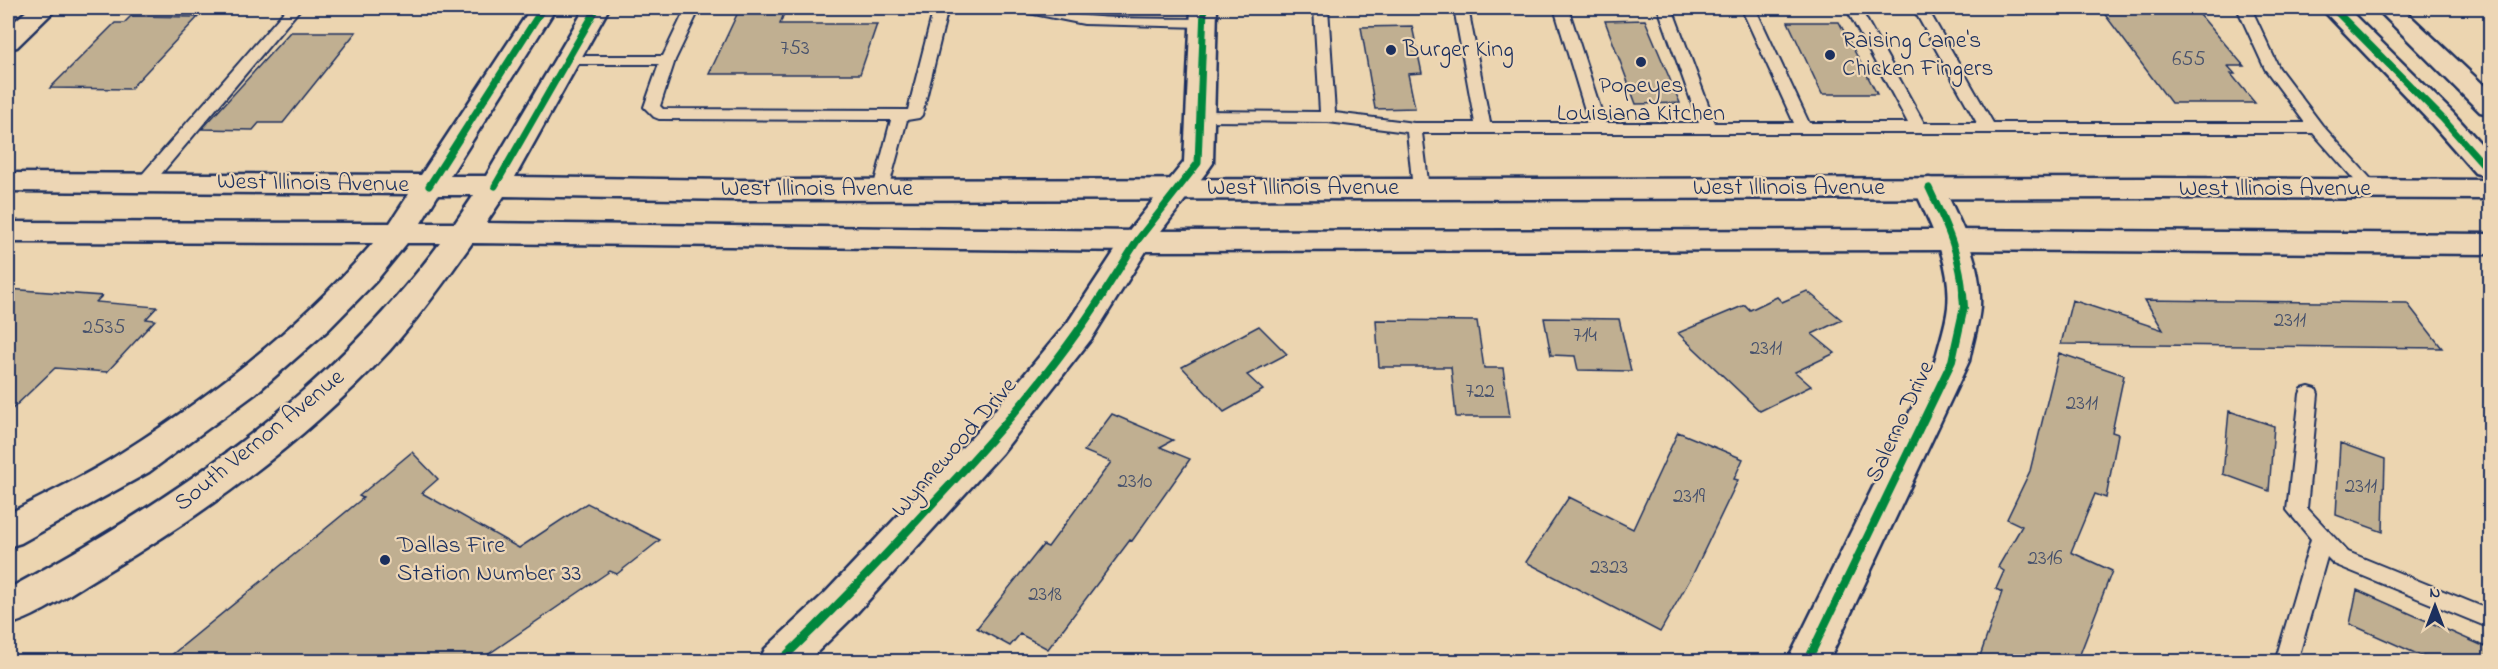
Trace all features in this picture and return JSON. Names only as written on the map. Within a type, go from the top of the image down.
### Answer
[{"type":"main road","points":[[8,41],[44,8]]},
{"type":"main road","points":[[8,532],[136,462],[243,385],[317,321],[365,273],[399,233],[543,8]]},
{"type":"main road","name":"South Vernon Avenue","points":[[8,608],[159,520],[217,480],[295,419],[348,372],[409,305],[464,233],[495,186],[597,8]]},
{"type":"main road","points":[[2333,8],[2442,118],[2485,166],[2490,168]]},
{"type":"main road","points":[[2388,8],[2490,106]]},
{"type":"main road","name":"Wynnewood Drive","points":[[779,662],[840,604],[989,443],[1080,330],[1137,241],[1198,163],[1204,15]]},
{"type":"main road","name":"West Illinois Avenue","points":[[8,182],[881,189],[2490,190]]},
{"type":"main road","name":"Salerno Drive","points":[[1807,662],[1952,362],[1964,307],[1962,271],[1953,240],[1929,188]]},
{"type":"main road","name":"West Illinois Avenue","points":[[8,232],[464,233],[1137,241],[1953,240],[2490,244]]},
{"type":"lane","points":[[145,182],[294,8]]},
{"type":"lane","points":[[693,8],[668,60],[652,106],[659,114],[914,115],[941,8]]},
{"type":"lane","points":[[1024,8],[1095,21],[1204,15]]},
{"type":"lane","points":[[1321,8],[1328,117]]},
{"type":"lane","points":[[1461,8],[1483,126]]},
{"type":"lane","points":[[1561,8],[1598,126]]},
{"type":"lane","points":[[1665,8],[1708,126]]},
{"type":"lane","points":[[1853,8],[1917,127]]},
{"type":"lane","points":[[1920,8],[1987,127]]},
{"type":"lane","points":[[2244,8],[2272,69],[2317,128],[2372,189]]},
{"type":"lane","points":[[1751,10],[1803,126]]},
{"type":"lane","points":[[566,60],[668,60]]},
{"type":"lane","points":[[881,189],[900,116]]},
{"type":"lane","points":[[1201,116],[1328,117],[1414,128],[1483,126],[2317,128]]},
{"type":"lane","points":[[1414,128],[1421,189]]},
{"type":"lane","points":[[2309,394],[2297,510],[2341,558],[2490,619]]},
{"type":"lane","points":[[2286,662],[2322,537]]},
{"type":"building","points":[[740,8],[786,8],[780,24],[877,24],[860,74],[709,74]]},
{"type":"building","points":[[2100,8],[2194,8],[2244,66],[2228,66],[2235,74],[2231,74],[2255,103],[2171,103]]},
{"type":"building","points":[[131,16],[198,17],[130,89],[50,88],[115,23],[124,23]]},
{"type":"building","name":"Popeyes Louisiana Kitchen","points":[[1645,20],[1680,103],[1636,104],[1605,21]]},
{"type":"building","name":"Raising Cane's Chicken Fingers","points":[[1788,22],[1839,22],[1877,94],[1822,94]]},
{"type":"building","name":"Burger King","points":[[1412,26],[1422,73],[1408,74],[1415,108],[1375,109],[1361,27]]},
{"type":"building","points":[[290,32],[356,32],[283,123],[259,123],[253,130],[202,129]]},
{"type":"building","points":[[8,289],[102,296],[96,302],[157,307],[146,319],[155,320],[107,372],[55,368],[8,413]]},
{"type":"building","points":[[1807,291],[1842,320],[1812,334],[1835,353],[1795,372],[1811,386],[1760,411],[1678,333],[1745,305],[1750,310],[1777,297],[1782,302]]},
{"type":"building","points":[[2072,300],[2163,330],[2145,300],[2407,303],[2442,348],[2061,344]]},
{"type":"building","points":[[1544,318],[1619,319],[1631,371],[1578,370],[1575,356],[1551,355]]},
{"type":"building","points":[[1376,320],[1477,321],[1484,368],[1503,368],[1510,417],[1456,417],[1451,367],[1379,367]]},
{"type":"building","points":[[1259,326],[1287,354],[1247,375],[1263,390],[1224,412],[1182,367]]},
{"type":"building","points":[[2059,353],[2124,375],[2112,432],[2118,434],[2106,498],[2095,494],[2071,552],[2112,571],[2077,662],[1978,662],[2002,592],[1996,589],[2004,571],[1998,567],[2022,526],[2007,519],[2030,471]]},
{"type":"building","points":[[2229,411],[2274,426],[2269,491],[2223,474]]},
{"type":"building","points":[[1112,414],[1173,440],[1160,447],[1190,459],[1132,541],[1130,540],[1048,649],[1020,634],[1010,646],[977,628],[1043,545],[1048,547],[1111,462],[1084,451]]},
{"type":"building","points":[[1678,432],[1743,459],[1734,479],[1738,480],[1693,574],[1660,632],[1526,562],[1569,497],[1633,529]]},
{"type":"building","points":[[2340,443],[2385,459],[2383,532],[2336,515]]},
{"type":"building","name":"Dallas Fire Station Number 33","points":[[412,452],[438,479],[422,493],[519,548],[587,503],[660,540],[617,574],[610,571],[477,662],[163,662],[363,498],[359,496]]},
{"type":"building","points":[[2357,590],[2490,649],[2490,662],[2435,662],[2350,624]]},
{"type":"cycle path","points":[[429,186],[543,8]]},
{"type":"cycle path","points":[[495,186],[597,8]]},
{"type":"cycle path","points":[[779,662],[840,604],[989,443],[1080,330],[1137,241],[1198,163],[1204,8]]},
{"type":"cycle path","points":[[2333,8],[2442,118],[2485,166],[2490,168]]},
{"type":"cycle path","points":[[1807,662],[1952,361],[1964,307],[1962,271],[1953,240],[1929,188]]},
{"type":"place","name":"Burger King","points":[[1391,50]]},
{"type":"place","name":"Raising Cane's Chicken Fingers","points":[[1830,55]]},
{"type":"place","name":"Popeyes Louisiana Kitchen","points":[[1641,62]]},
{"type":"place","name":"Dallas Fire Station Number 33","points":[[385,560]]}]
